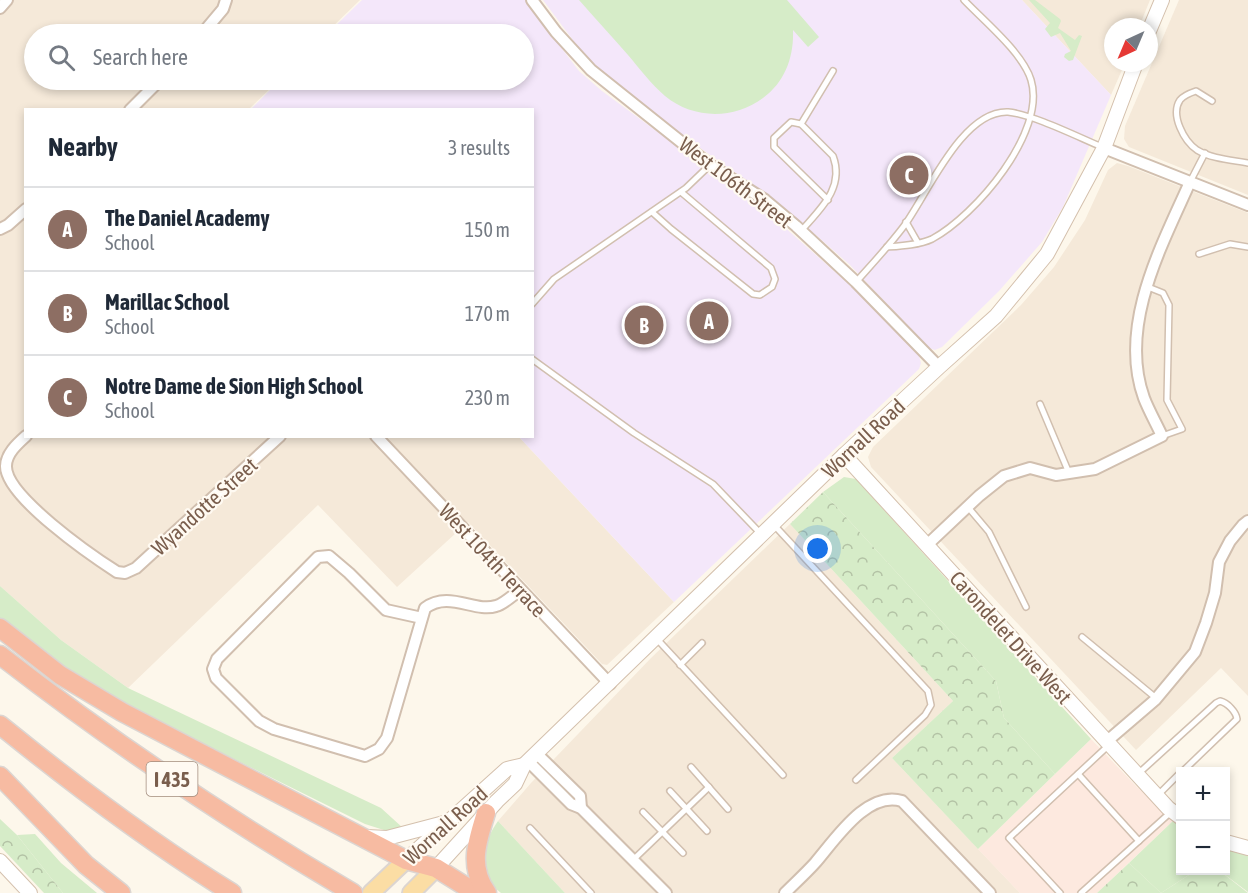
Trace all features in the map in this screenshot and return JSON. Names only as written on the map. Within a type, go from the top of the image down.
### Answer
[{"type":"highway","points":[[0,628],[60,675],[122,712],[406,860],[436,868],[476,893]]},
{"type":"highway","name":"I 435","points":[[0,655],[100,730],[177,783],[352,892]]},
{"type":"highway","points":[[0,724],[121,817],[232,893]]},
{"type":"highway","points":[[0,776],[86,865],[121,893]]},
{"type":"highway","points":[[486,813],[475,857],[477,871],[487,893]]},
{"type":"main road","points":[[1154,18],[1162,0]]},
{"type":"main road","name":"Wornall Road","points":[[411,893],[515,784],[529,760],[844,455],[996,316],[1047,254],[1104,148],[1133,72]]},
{"type":"main road","name":"Carondelet Drive West","points":[[844,455],[1156,796],[1176,814]]},
{"type":"main road","name":"Wornall Road","points":[[371,893],[446,822],[507,769],[529,760]]},
{"type":"main road","points":[[362,837],[387,838],[446,822]]},
{"type":"main road","points":[[1230,843],[1248,848]]},
{"type":"main road","points":[[0,861],[30,893]]},
{"type":"street","points":[[0,8],[7,0]]},
{"type":"street","points":[[210,24],[223,9],[226,0]]},
{"type":"street","name":"West 106th Street","points":[[532,0],[556,32],[591,70],[710,165],[765,200],[856,282],[939,367]]},
{"type":"street","points":[[132,108],[150,90]]},
{"type":"street","points":[[1104,148],[1248,205]]},
{"type":"street","points":[[927,545],[967,506],[1004,476],[1030,468],[1056,475],[1095,469],[1162,436],[1144,398],[1139,377],[1137,331],[1160,251],[1190,183]]},
{"type":"street","points":[[0,229],[24,211]]},
{"type":"street","name":"Wyandotte Street","points":[[24,438],[7,457],[5,465],[7,476],[33,507],[73,543],[117,572],[125,573],[136,568],[278,438]]},
{"type":"street","name":"West 104th Terrace","points":[[378,438],[610,684]]},
{"type":"street","points":[[1108,744],[1156,698],[1195,652],[1209,613],[1219,562],[1230,541],[1248,521]]},
{"type":"street","points":[[422,618],[386,610],[329,556],[318,557],[217,659],[213,669],[216,678],[259,721],[274,729],[365,756],[379,750],[387,738],[425,608],[431,603],[459,601],[495,606],[520,590]]},
{"type":"street","points":[[529,760],[579,796],[581,808],[666,893]]},
{"type":"street","points":[[785,893],[852,820],[874,804],[892,798],[902,801],[990,893]]},
{"type":"lane","points":[[887,247],[929,240],[945,231],[976,205],[1016,151],[1025,131],[1033,93],[1031,80],[1020,58],[964,0]]},
{"type":"lane","points":[[801,124],[832,71]]},
{"type":"lane","points":[[1212,101],[1196,91],[1185,95],[1178,102],[1177,116],[1184,138],[1197,150],[1211,156],[1248,163]]},
{"type":"lane","points":[[856,282],[906,222],[951,150],[976,124],[991,115],[1007,112],[1029,117],[1104,148]]},
{"type":"lane","points":[[801,231],[828,200],[836,182],[836,162],[833,156],[801,124],[791,122],[774,138],[774,147],[828,200]]},
{"type":"lane","points":[[1190,183],[1205,153]]},
{"type":"lane","points":[[534,302],[554,279],[681,192],[710,165]]},
{"type":"lane","points":[[652,212],[753,294],[760,295],[772,287],[774,279],[771,268],[681,192]]},
{"type":"lane","points":[[906,222],[918,243]]},
{"type":"lane","points":[[1199,254],[1230,244],[1248,248]]},
{"type":"lane","points":[[1148,287],[1164,293],[1169,305],[1167,400],[1182,429],[1162,436]]},
{"type":"lane","points":[[534,360],[634,434],[713,484],[762,535]]},
{"type":"lane","points":[[1040,404],[1069,473]]},
{"type":"lane","points":[[967,506],[989,532],[1026,607]]},
{"type":"lane","points":[[773,524],[928,691],[931,705],[925,715],[856,780]]},
{"type":"lane","points":[[1082,637],[1156,698]]},
{"type":"lane","points":[[656,638],[783,775]]},
{"type":"lane","points":[[680,665],[702,643]]},
{"type":"lane","points":[[1137,775],[1216,703],[1225,702],[1237,714],[1237,719],[1186,767]]},
{"type":"lane","points":[[1060,893],[1009,838],[1108,744]]},
{"type":"lane","points":[[691,767],[728,809]]},
{"type":"lane","points":[[1078,774],[1139,841]]},
{"type":"lane","points":[[1156,796],[1176,777]]},
{"type":"lane","points":[[634,859],[709,787]]},
{"type":"lane","points":[[670,791],[707,831]]},
{"type":"lane","points":[[643,812],[683,853]]},
{"type":"lane","points":[[1081,893],[1139,841],[1176,814]]},
{"type":"lane","points":[[530,828],[591,893]]},
{"type":"shaded area","points":[[0,0],[360,0],[335,24],[24,24],[24,90],[269,90],[250,108],[24,108],[24,438],[520,438],[674,602],[607,665],[602,664],[468,522],[397,587],[318,505],[128,688],[61,640],[0,586]]},
{"type":"shaded area","points":[[362,0],[525,0],[579,71],[602,91],[773,217],[851,286],[919,356],[921,363],[919,369],[674,602],[520,438],[534,438],[534,108],[252,108],[270,90],[534,90],[534,24],[337,24]]},
{"type":"shaded area","points":[[543,0],[1022,0],[1111,95],[1063,207],[1042,242],[999,291],[942,347],[935,350],[929,348],[850,265],[817,236],[753,185],[676,131],[598,69],[578,47]]},
{"type":"shaded area","points":[[1022,0],[1150,0],[1143,18],[1104,18],[1104,72],[1121,72],[1111,95]]},
{"type":"shaded area","points":[[1179,0],[1248,0],[1248,195],[1129,147],[1124,139],[1125,126],[1148,72],[1158,72],[1158,49]]},
{"type":"shaded area","points":[[1117,163],[1248,213],[1248,696],[1221,668],[1136,750],[871,467],[868,457],[873,447],[1021,305],[1054,267],[1085,220],[1108,170]]},
{"type":"shaded area","points":[[790,524],[953,701],[892,758],[1020,893],[565,893],[498,821],[531,783],[651,658]]},
{"type":"shaded area","points":[[1091,739],[1137,787],[1174,820],[1097,893],[1020,893],[978,849]]},
{"type":"green space","points":[[579,0],[787,0],[819,37],[808,47],[793,30],[792,50],[787,68],[771,92],[763,98],[739,110],[713,114],[700,113],[676,104],[665,96]]},
{"type":"green space","points":[[1029,0],[1035,0],[1060,19],[1058,28],[1075,40],[1079,35],[1082,36],[1073,60],[1069,61],[1064,57],[1071,51],[1060,33],[1051,37],[1045,29],[1050,23]]},
{"type":"green space","points":[[844,477],[856,479],[1091,739],[1055,774],[1004,718],[996,681],[823,492]]},
{"type":"green space","points":[[823,492],[996,681],[1004,718],[1055,774],[978,849],[892,758],[953,701],[790,524]]},
{"type":"green space","points":[[0,586],[61,640],[128,688],[381,808],[403,828],[387,831],[365,824],[129,707],[35,648],[0,623]]},
{"type":"green space","points":[[0,819],[17,835],[63,893],[44,893],[0,846]]},
{"type":"green space","points":[[1174,820],[1176,822],[1176,875],[1189,875],[1161,893],[1129,863]]},
{"type":"green space","points":[[498,821],[565,893],[501,893],[493,885],[485,868],[484,858],[488,839]]},
{"type":"green space","points":[[35,834],[61,863],[97,893],[63,893],[17,835]]},
{"type":"green space","points":[[1230,849],[1248,856],[1248,892],[1225,875],[1230,875]]},
{"type":"green space","points":[[1129,863],[1161,893],[1097,893]]},
{"type":"green space","points":[[1189,875],[1225,875],[1248,893],[1161,893]]},
{"type":"place","name":"Notre Dame de Sion High School","points":[[909,175]]},
{"type":"place","name":"The Daniel Academy","points":[[709,321]]},
{"type":"place","name":"Marillac School","points":[[644,325]]}]
